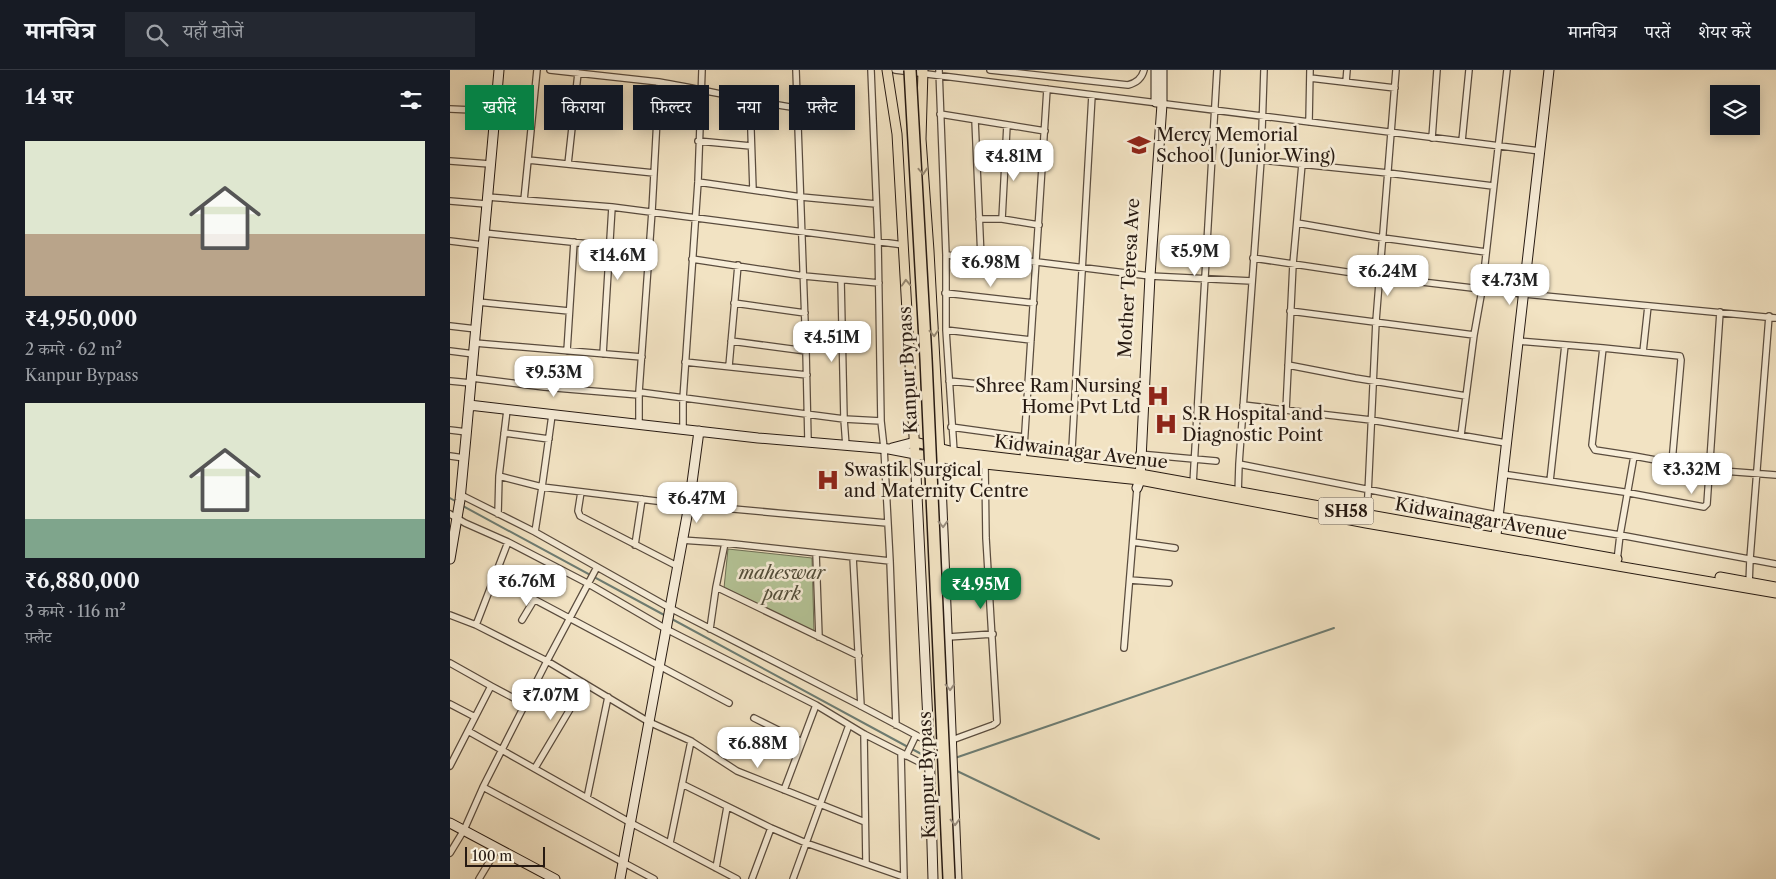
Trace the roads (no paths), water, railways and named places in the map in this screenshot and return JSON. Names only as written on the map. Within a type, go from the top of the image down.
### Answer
[{"type":"highway","name":"Kanpur Bypass","points":[[903,70],[942,879]]},
{"type":"highway","name":"Kanpur Bypass","points":[[910,70],[926,359],[949,879]]},
{"type":"main road","points":[[887,70],[897,134],[915,454]]},
{"type":"main road","points":[[923,72],[921,139],[940,454]]},
{"type":"main road","name":"Kidwainagar Avenue","points":[[915,442],[940,454],[985,464],[1071,466],[1749,585],[1776,587]]},
{"type":"main road","name":"Kidwainagar Avenue","points":[[915,454],[954,452],[1023,464],[1193,484],[1238,496]]},
{"type":"main road","name":"Kidwainagar Avenue","points":[[1749,585],[1776,593]]},
{"type":"street","points":[[498,85],[499,70]]},
{"type":"street","points":[[524,200],[537,70]]},
{"type":"street","points":[[550,70],[677,85]]},
{"type":"street","points":[[701,85],[702,70]]},
{"type":"street","points":[[796,70],[796,85]]},
{"type":"street","points":[[871,70],[878,241],[881,420],[887,448],[887,523],[896,725]]},
{"type":"street","points":[[895,70],[938,72],[1092,95],[1540,151]]},
{"type":"street","points":[[990,70],[1128,85],[1141,78],[1144,70]]},
{"type":"street","points":[[1156,70],[1159,103]]},
{"type":"street","points":[[1124,648],[1138,479],[1148,276],[1162,70]]},
{"type":"street","points":[[1193,484],[1217,70]]},
{"type":"street","points":[[1238,496],[1261,160],[1264,70]]},
{"type":"street","points":[[1309,122],[1310,70]]},
{"type":"street","points":[[1346,82],[1347,70]]},
{"type":"street","points":[[1367,519],[1376,321],[1396,70]]},
{"type":"street","points":[[1432,138],[1437,70]]},
{"type":"street","points":[[1462,141],[1469,70]]},
{"type":"street","points":[[1461,435],[1482,290],[1507,70]]},
{"type":"street","points":[[1495,541],[1550,70]]},
{"type":"street","points":[[938,72],[946,255],[946,330],[954,452]]},
{"type":"street","points":[[568,164],[578,73]]},
{"type":"street","points":[[1310,78],[1395,88]]},
{"type":"street","points":[[639,424],[639,394],[659,82]]},
{"type":"street","points":[[1023,464],[1047,89]]},
{"type":"street","points":[[1071,466],[1092,95]]},
{"type":"street","points":[[450,109],[465,110]]},
{"type":"street","points":[[940,114],[1045,131]]},
{"type":"street","points":[[976,120],[981,258]]},
{"type":"street","points":[[1002,219],[1007,125]]},
{"type":"street","points":[[450,559],[455,516],[460,498],[467,432],[493,130]]},
{"type":"street","points":[[683,430],[685,362],[698,182],[699,130]]},
{"type":"street","points":[[751,130],[753,190]]},
{"type":"street","points":[[798,130],[808,441]]},
{"type":"street","points":[[698,141],[751,146]]},
{"type":"street","points":[[528,160],[654,173]]},
{"type":"street","points":[[1261,160],[1388,172],[1494,186]]},
{"type":"street","points":[[450,161],[490,164]]},
{"type":"street","points":[[1286,410],[1292,264],[1302,164]]},
{"type":"street","points":[[698,182],[801,197],[876,204]]},
{"type":"street","points":[[450,201],[524,200],[612,207],[695,216],[904,245]]},
{"type":"street","points":[[603,354],[612,207]]},
{"type":"street","points":[[979,218],[1002,219],[1039,225]]},
{"type":"street","points":[[1297,223],[1383,238],[1486,252]]},
{"type":"street","points":[[484,233],[610,246]]},
{"type":"street","points":[[450,241],[483,245]]},
{"type":"street","points":[[567,351],[574,242]]},
{"type":"street","points":[[946,255],[1037,262],[1148,276],[1252,281]]},
{"type":"street","points":[[1253,258],[1482,290],[1773,317],[1757,473],[1749,585]]},
{"type":"street","points":[[692,259],[804,276],[879,283]]},
{"type":"street","points":[[729,366],[738,265]]},
{"type":"street","points":[[841,280],[846,446]]},
{"type":"street","points":[[945,293],[1034,303]]},
{"type":"street","points":[[478,302],[570,311]]},
{"type":"street","points":[[734,303],[805,313]]},
{"type":"street","points":[[1643,352],[1648,306]]},
{"type":"street","points":[[1290,311],[1474,335]]},
{"type":"street","points":[[1502,474],[1627,492],[1702,508],[1707,504],[1720,312]]},
{"type":"street","points":[[450,326],[476,330]]},
{"type":"street","points":[[946,330],[1031,340]]},
{"type":"street","points":[[731,341],[806,352]]},
{"type":"street","points":[[1518,341],[1680,356],[1672,462]]},
{"type":"street","points":[[474,343],[642,357]]},
{"type":"street","points":[[1550,481],[1564,345]]},
{"type":"street","points":[[1603,348],[1592,445],[1595,450],[1710,470],[1776,475]]},
{"type":"street","points":[[450,351],[474,354]]},
{"type":"street","points":[[685,362],[807,375]]},
{"type":"street","points":[[1288,365],[1466,396]]},
{"type":"street","points":[[450,381],[471,380],[639,394],[844,418],[881,420]]},
{"type":"street","points":[[949,381],[1028,389]]},
{"type":"street","points":[[469,405],[683,430],[846,446],[887,448],[915,454],[929,745],[933,879]]},
{"type":"street","points":[[1243,405],[1371,420],[1506,443]]},
{"type":"street","points":[[498,514],[498,476],[507,410]]},
{"type":"street","points":[[535,532],[552,415]]},
{"type":"street","points":[[951,427],[1024,437]]},
{"type":"street","points":[[450,430],[467,432]]},
{"type":"street","points":[[620,879],[670,611],[681,540],[689,505],[699,431]]},
{"type":"street","points":[[504,433],[549,439]]},
{"type":"street","points":[[887,448],[915,442]]},
{"type":"street","points":[[940,454],[957,879]]},
{"type":"street","points":[[1139,454],[1216,460]]},
{"type":"street","points":[[450,456],[464,458]]},
{"type":"street","points":[[1616,562],[1634,456]]},
{"type":"street","points":[[952,740],[997,722],[986,538],[985,464]]},
{"type":"street","points":[[1239,464],[1497,515],[1620,535],[1776,564]]},
{"type":"street","points":[[498,476],[542,487],[581,492],[689,505],[887,523]]},
{"type":"street","points":[[581,492],[578,514],[677,566]]},
{"type":"street","points":[[460,498],[535,532],[670,611],[710,629],[861,706],[929,745]]},
{"type":"street","points":[[635,545],[642,499]]},
{"type":"street","points":[[455,516],[588,582],[666,628],[816,705],[864,734],[929,764]]},
{"type":"street","points":[[681,540],[726,543],[890,561]]},
{"type":"street","points":[[476,625],[508,542]]},
{"type":"street","points":[[1133,542],[1175,548]]},
{"type":"street","points":[[710,629],[716,587],[726,543]]},
{"type":"street","points":[[816,553],[819,637]]},
{"type":"street","points":[[854,557],[861,706]]},
{"type":"street","points":[[450,854],[464,830],[483,787],[569,618],[596,569]]},
{"type":"street","points":[[494,578],[728,702]]},
{"type":"street","points":[[1130,580],[1169,583]]},
{"type":"street","points":[[716,587],[859,656]]},
{"type":"street","points":[[522,620],[534,600]]},
{"type":"street","points":[[450,616],[476,625],[547,661],[649,722],[691,741],[737,771],[865,822]]},
{"type":"street","points":[[948,637],[993,634]]},
{"type":"street","points":[[450,663],[525,704]]},
{"type":"street","points":[[535,768],[585,684]]},
{"type":"street","points":[[450,766],[491,686]]},
{"type":"street","points":[[587,798],[608,697]]},
{"type":"street","points":[[450,704],[475,717]]},
{"type":"street","points":[[784,790],[816,705]]},
{"type":"street","points":[[754,718],[802,742]]},
{"type":"street","points":[[794,879],[849,726]]},
{"type":"street","points":[[468,731],[631,823],[737,879]]},
{"type":"street","points":[[864,734],[866,863]]},
{"type":"street","points":[[682,784],[806,843],[904,878],[905,753],[915,738]]},
{"type":"street","points":[[670,843],[691,741]]},
{"type":"street","points":[[483,787],[654,879]]},
{"type":"street","points":[[716,868],[727,807]]},
{"type":"street","points":[[450,823],[555,879]]},
{"type":"street","points":[[752,879],[771,828]]},
{"type":"street","points":[[479,879],[497,849]]},
{"type":"waterway","points":[[450,498],[457,502]]},
{"type":"waterway","points":[[461,505],[666,616]]},
{"type":"waterway","points":[[670,618],[908,747]]},
{"type":"waterway","points":[[955,758],[1334,628]]},
{"type":"waterway","points":[[912,749],[925,756]]},
{"type":"waterway","points":[[957,771],[1099,839]]},
{"type":"place","name":"Mercy Memorial School (Junior Wing)","points":[[1139,145]]},
{"type":"place","name":"Shree Ram Nursing Home Pvt Ltd","points":[[1158,396]]},
{"type":"place","name":"S.R Hospital and Diagnostic Point","points":[[1166,424]]},
{"type":"place","name":"Swastik Surgical and Maternity Centre","points":[[828,480]]},
{"type":"park label","name":"maheswar park","points":[[782,583]]}]
